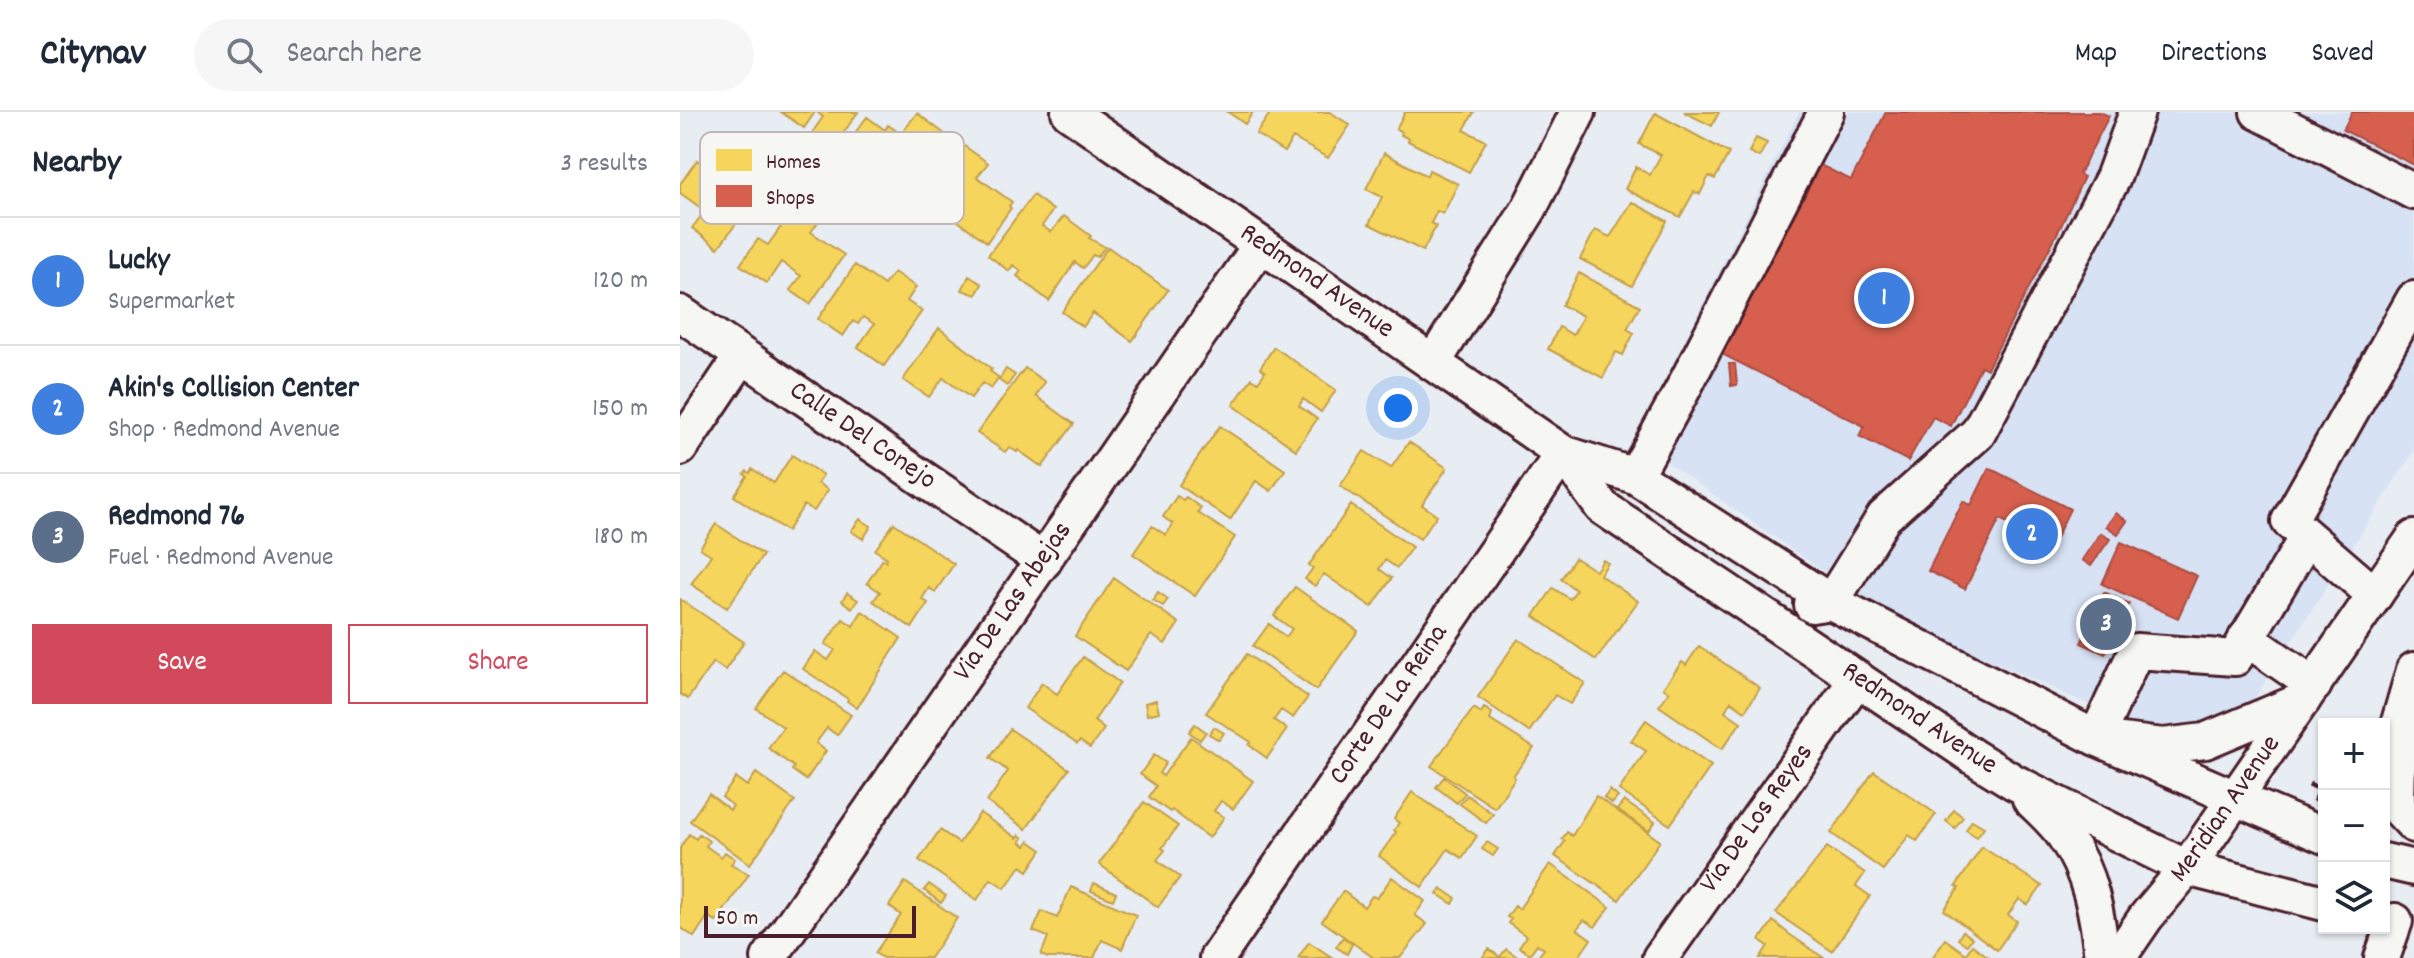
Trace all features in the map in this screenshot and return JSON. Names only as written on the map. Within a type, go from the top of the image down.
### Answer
[{"type":"street","name":"Redmond Avenue","points":[[1069,112],[1563,453],[1635,476],[1831,602],[2096,738],[2318,833]]},
{"type":"street","points":[[1433,363],[1529,209],[1578,112]]},
{"type":"street","points":[[1635,476],[1826,112]]},
{"type":"street","points":[[1736,596],[1770,591],[1798,608],[1831,602],[1884,517],[1978,433],[2113,178],[2137,112]]},
{"type":"street","points":[[2258,112],[2414,192]]},
{"type":"street","name":"Via De Las Abejas","points":[[769,958],[1260,246]]},
{"type":"street","points":[[2375,595],[2289,521],[2414,299]]},
{"type":"street","name":"Calle Del Conejo","points":[[680,313],[1044,561]]},
{"type":"street","points":[[680,448],[742,356]]},
{"type":"street","name":"Redmond Avenue","points":[[1563,453],[1602,507],[2014,782],[2187,868],[2318,901]]},
{"type":"street","name":"Corte De La Reina","points":[[1217,958],[1563,453]]},
{"type":"street","points":[[2246,638],[2308,693],[2205,741],[2163,746],[2096,738],[2136,651],[2235,658],[2246,638],[2307,537]]},
{"type":"street","name":"Meridian Avenue","points":[[2118,958],[2236,799],[2414,538]]},
{"type":"street","points":[[2414,670],[2399,722],[2397,807],[2414,825]]},
{"type":"street","name":"Via De Los Reyes","points":[[1660,958],[1857,679]]},
{"type":"street","points":[[2014,782],[2066,837],[2091,890],[2102,958]]},
{"type":"street","points":[[2388,862],[2414,868]]},
{"type":"street","points":[[2382,958],[2398,922]]},
{"type":"path","points":[[2309,784],[2320,790]]},
{"type":"path","points":[[2313,803],[2318,796]]},
{"type":"shaded area","points":[[1799,112],[2414,112],[2414,451],[2251,704],[2194,732],[2145,730],[1877,609],[1635,440]]},
{"type":"building: Homes","points":[[781,112],[815,112],[804,128]]},
{"type":"building: Homes","points":[[817,112],[858,112],[844,132],[813,132],[823,117]]},
{"type":"building: Homes","points":[[1228,112],[1253,112],[1245,124]]},
{"type":"building: Homes","points":[[1271,112],[1330,112],[1350,125],[1328,158],[1293,138],[1284,152],[1256,134]]},
{"type":"building: Homes","points":[[1405,112],[1474,112],[1464,130],[1486,141],[1469,172],[1401,135],[1402,132],[1396,129]]},
{"type":"building: Homes","points":[[1684,112],[1719,112],[1712,126]]},
{"type":"building: Homes","points":[[917,113],[942,132],[903,132]]},
{"type":"building: Homes","points":[[1655,113],[1729,153],[1715,179],[1709,176],[1700,194],[1694,192],[1680,217],[1625,189],[1636,167],[1650,175],[1661,155],[1639,144]]},
{"type":"building: Homes","points":[[867,117],[885,130],[888,125],[898,132],[856,132]]},
{"type":"building: Homes","points":[[1756,138],[1767,143],[1759,157],[1749,152]]},
{"type":"building: Homes","points":[[964,146],[988,163],[977,177],[1012,202],[987,242],[962,224]]},
{"type":"building: Homes","points":[[1384,153],[1427,176],[1429,170],[1458,184],[1443,214],[1437,211],[1431,223],[1436,226],[1423,251],[1369,224],[1382,197],[1366,189]]},
{"type":"building: Homes","points":[[697,160],[700,162],[700,207],[680,193],[680,184]]},
{"type":"building: Homes","points":[[1033,195],[1053,210],[1042,226],[1051,232],[1064,216],[1091,236],[1089,238],[1105,247],[1097,257],[1093,255],[1083,268],[1075,262],[1049,301],[1017,276],[1021,271],[1013,265],[1009,271],[988,255]]},
{"type":"building: Homes","points":[[1632,202],[1667,221],[1632,286],[1580,259],[1595,230],[1610,237]]},
{"type":"building: Homes","points":[[700,218],[700,224],[736,224],[718,248],[692,228]]},
{"type":"building: Homes","points":[[783,224],[817,224],[811,232],[844,255],[810,304],[790,290],[801,276],[781,262],[767,283],[740,265],[758,239],[768,245]]},
{"type":"building: Homes","points":[[1108,247],[1168,290],[1132,341],[1093,313],[1083,327],[1062,312]]},
{"type":"building: Homes","points":[[855,265],[884,285],[894,272],[916,287],[907,301],[922,311],[884,366],[858,347],[874,324],[863,317],[858,324],[853,321],[843,336],[818,319]]},
{"type":"building: Homes","points":[[1579,273],[1640,306],[1627,329],[1634,333],[1623,355],[1616,352],[1603,378],[1548,349],[1559,327],[1573,335],[1583,316],[1562,305]]},
{"type":"building: Homes","points":[[969,276],[982,284],[976,295],[962,290]]},
{"type":"building: Homes","points":[[939,328],[992,369],[990,371],[999,378],[991,389],[982,383],[971,398],[943,378],[929,397],[903,380]]},
{"type":"building: Homes","points":[[1274,347],[1336,390],[1321,412],[1303,399],[1299,406],[1317,419],[1296,450],[1233,405],[1252,378],[1258,382],[1265,372],[1260,368]]},
{"type":"building: Homes","points":[[1025,368],[1045,382],[1036,396],[1074,424],[1042,467],[1018,450],[1009,447],[1005,452],[977,433]]},
{"type":"building: Homes","points":[[1006,369],[1015,375],[1007,386],[999,380]]},
{"type":"building: Homes","points":[[1220,426],[1285,470],[1271,491],[1256,481],[1230,520],[1179,485]]},
{"type":"building: Homes","points":[[1409,442],[1447,468],[1422,505],[1437,515],[1420,539],[1340,486],[1364,451],[1391,468]]},
{"type":"building: Homes","points":[[792,455],[823,475],[818,483],[828,490],[814,511],[804,505],[787,531],[734,496],[747,471],[750,473],[752,469],[774,483]]},
{"type":"building: Homes","points":[[1177,496],[1183,500],[1186,497],[1201,508],[1198,513],[1235,537],[1195,596],[1133,554],[1152,526],[1166,535],[1173,524],[1163,517]]},
{"type":"building: Homes","points":[[1351,505],[1412,547],[1397,568],[1385,560],[1379,569],[1392,578],[1372,607],[1324,574],[1315,586],[1305,579],[1313,568],[1309,565]]},
{"type":"building: Homes","points":[[860,519],[871,526],[863,539],[851,531]]},
{"type":"building: Homes","points":[[894,523],[954,564],[935,592],[929,588],[922,599],[928,603],[912,628],[873,601],[880,592],[867,583],[883,559],[886,561],[887,558],[875,550]]},
{"type":"building: Homes","points":[[716,524],[763,555],[727,608],[691,584],[711,555],[700,548]]},
{"type":"building: Homes","points":[[1575,558],[1596,571],[1603,560],[1608,563],[1600,575],[1638,601],[1596,660],[1534,616],[1553,588],[1570,599],[1576,590],[1561,579]]},
{"type":"building: Homes","points":[[1114,578],[1179,623],[1165,644],[1151,635],[1126,671],[1075,636]]},
{"type":"building: Homes","points":[[1295,587],[1358,631],[1316,690],[1253,646],[1269,624],[1286,637],[1292,629],[1274,616]]},
{"type":"building: Homes","points":[[1158,592],[1168,599],[1163,606],[1153,600]]},
{"type":"building: Homes","points":[[847,593],[858,600],[852,608],[842,601]]},
{"type":"building: Homes","points":[[680,599],[744,642],[725,670],[713,662],[688,699],[680,694]]},
{"type":"building: Homes","points":[[862,611],[901,638],[857,708],[803,669],[815,651],[828,660],[835,650],[825,644],[843,619],[853,626]]},
{"type":"building: Homes","points":[[1518,639],[1585,683],[1570,704],[1555,695],[1529,732],[1478,697]]},
{"type":"building: Homes","points":[[1699,646],[1760,688],[1745,711],[1731,701],[1725,711],[1741,722],[1722,749],[1659,706],[1669,692],[1663,688],[1682,662],[1686,665]]},
{"type":"building: Homes","points":[[1247,654],[1308,697],[1293,718],[1281,710],[1274,720],[1287,729],[1267,758],[1249,745],[1251,742],[1206,713]]},
{"type":"building: Homes","points":[[1083,657],[1120,683],[1094,721],[1104,729],[1090,748],[1080,741],[1077,744],[1025,708],[1042,683],[1057,694]]},
{"type":"building: Homes","points":[[783,670],[851,715],[837,735],[827,728],[816,743],[826,751],[806,780],[768,748],[783,727],[756,708]]},
{"type":"building: Homes","points":[[1156,700],[1159,712],[1147,715],[1145,703]]},
{"type":"building: Homes","points":[[1474,708],[1481,713],[1484,708],[1492,713],[1490,720],[1534,748],[1495,808],[1431,766]]},
{"type":"building: Homes","points":[[1646,720],[1711,766],[1670,825],[1619,790],[1646,751],[1631,741]]},
{"type":"building: Homes","points":[[1195,724],[1206,732],[1200,740],[1189,732]]},
{"type":"building: Homes","points":[[1214,727],[1224,733],[1219,740],[1209,734]]},
{"type":"building: Homes","points":[[1010,729],[1069,769],[1026,829],[987,802],[1008,771],[990,758]]},
{"type":"building: Homes","points":[[1191,737],[1253,781],[1233,809],[1221,801],[1214,811],[1224,817],[1209,838],[1149,797],[1156,786],[1140,774],[1154,755],[1166,763],[1159,773],[1163,776]]},
{"type":"building: Homes","points":[[1874,771],[1936,814],[1917,841],[1909,835],[1883,870],[1831,833]]},
{"type":"building: Homes","points":[[756,773],[795,801],[750,864],[690,821],[709,794],[730,810],[733,806],[722,797],[736,778],[747,786]]},
{"type":"building: Homes","points":[[1444,777],[1465,793],[1457,803],[1436,787]]},
{"type":"building: Homes","points":[[1610,790],[1618,797],[1612,804],[1604,798]]},
{"type":"building: Homes","points":[[1412,792],[1477,836],[1462,858],[1448,849],[1422,887],[1379,856],[1396,832],[1394,830],[1399,823],[1394,819]]},
{"type":"building: Homes","points":[[1467,795],[1493,814],[1486,823],[1460,804]]},
{"type":"building: Homes","points":[[1596,796],[1660,841],[1619,900],[1555,856],[1565,841],[1562,839],[1567,832],[1572,836]]},
{"type":"building: Homes","points":[[1624,801],[1655,822],[1649,831],[1617,810]]},
{"type":"building: Homes","points":[[1144,802],[1178,826],[1157,860],[1180,877],[1158,907],[1099,864]]},
{"type":"building: Homes","points":[[1954,810],[1963,817],[1955,828],[1946,821]]},
{"type":"building: Homes","points":[[980,813],[1017,838],[1019,835],[1023,838],[1020,842],[1026,846],[1029,841],[1042,850],[1028,871],[1021,866],[1005,888],[991,879],[977,900],[919,860],[940,830],[959,843]]},
{"type":"building: Homes","points":[[1972,820],[1984,827],[1977,837],[1966,830]]},
{"type":"building: Homes","points":[[689,834],[696,839],[699,834],[709,841],[706,846],[721,857],[725,852],[735,859],[731,864],[749,874],[716,922],[708,916],[694,937],[680,927],[680,848]]},
{"type":"building: Homes","points":[[1487,842],[1498,849],[1493,856],[1482,849]]},
{"type":"building: Homes","points":[[1827,847],[1865,873],[1856,886],[1870,896],[1832,951],[1776,913]]},
{"type":"building: Homes","points":[[1982,847],[2042,886],[2028,905],[2019,899],[2008,915],[2017,921],[1997,950],[1944,910]]},
{"type":"building: Homes","points":[[1550,864],[1610,907],[1595,927],[1584,920],[1577,929],[1591,939],[1578,958],[1537,958],[1544,949],[1537,944],[1530,954],[1519,947],[1526,936],[1508,923],[1511,919],[1507,917],[1515,906],[1519,909]]},
{"type":"building: Homes","points":[[1392,877],[1425,901],[1415,915],[1427,924],[1400,958],[1374,958],[1322,921],[1343,891],[1364,907],[1372,896],[1377,898]]},
{"type":"building: Homes","points":[[905,882],[957,918],[930,958],[883,958],[875,953],[901,915],[889,906]]},
{"type":"building: Homes","points":[[1094,883],[1116,893],[1113,900],[1091,891]]},
{"type":"building: Homes","points":[[929,884],[946,896],[941,903],[924,890]]},
{"type":"building: Homes","points":[[1071,887],[1136,915],[1122,949],[1102,940],[1094,958],[1048,958],[1041,955],[1048,937],[1033,931],[1042,911],[1057,918]]},
{"type":"building: Homes","points":[[1441,888],[1456,898],[1453,904],[1437,894]]},
{"type":"building: Homes","points":[[1773,921],[1824,958],[1760,958],[1768,946],[1760,940]]},
{"type":"building: Homes","points":[[1963,931],[1972,938],[1967,945],[1958,939]]},
{"type":"building: Homes","points":[[1343,937],[1352,944],[1347,954],[1336,947]]},
{"type":"building: Homes","points":[[1945,939],[1966,954],[1972,945],[1990,958],[1932,958]]},
{"type":"building: Homes","points":[[1309,942],[1333,958],[1298,958]]},
{"type":"building: Homes","points":[[1489,949],[1500,957],[1506,949],[1519,958],[1482,958]]},
{"type":"building: Shops","points":[[1886,112],[2100,112],[2109,116],[2079,174],[2084,177],[2061,226],[1987,369],[1981,366],[1951,426],[1933,417],[1908,461],[1859,436],[1864,426],[1720,353],[1816,163],[1851,180]]},
{"type":"building: Shops","points":[[2352,112],[2414,112],[2414,165],[2343,130]]},
{"type":"building: Shops","points":[[1729,364],[1735,364],[1737,385],[1731,386]]},
{"type":"building: Shops","points":[[1989,468],[2070,509],[2052,546],[2000,519],[1965,589],[1928,571],[1963,501],[1971,505]]},
{"type":"building: Shops","points":[[2116,513],[2127,521],[2118,534],[2106,526]]},
{"type":"building: Shops","points":[[2100,533],[2110,539],[2091,566],[2082,560]]},
{"type":"building: Shops","points":[[2121,542],[2197,576],[2178,618],[2102,584]]},
{"type":"building: Shops","points":[[2104,592],[2129,604],[2105,654],[2081,643]]},
{"type":"place","name":"Lucky","points":[[1884,298]]},
{"type":"place","name":"Akin's Collision Center","points":[[2032,534]]},
{"type":"place","name":"Redmond 76","points":[[2106,624]]}]
